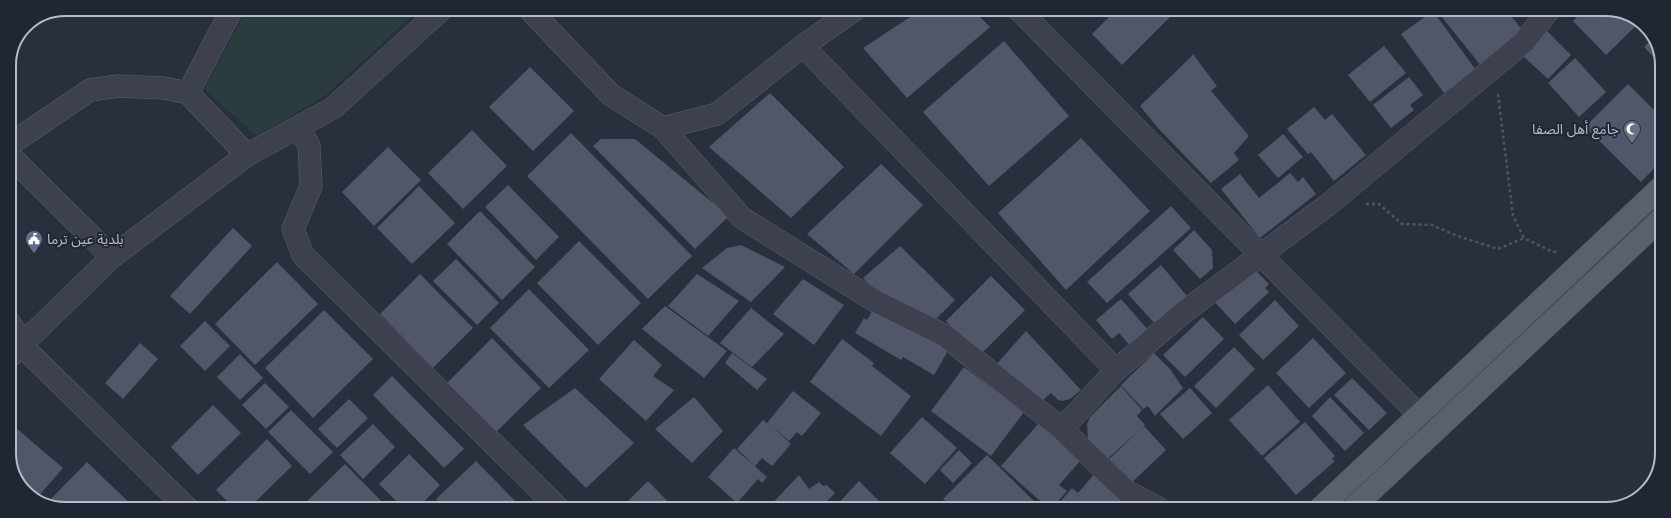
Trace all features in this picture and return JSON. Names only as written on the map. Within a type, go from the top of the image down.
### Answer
[{"type":"main road","points":[[1325,502],[1655,193]]},
{"type":"main road","points":[[1360,502],[1436,432],[1655,225]]},
{"type":"street","points":[[188,92],[228,16]]},
{"type":"street","points":[[16,347],[112,258],[246,155],[299,128],[333,108],[435,16]]},
{"type":"street","points":[[536,16],[611,95],[663,128],[742,218],[875,301],[944,335],[1062,429],[1126,491],[1147,502]]},
{"type":"street","points":[[663,128],[717,114],[803,46],[846,16]]},
{"type":"street","points":[[1025,16],[1436,432]]},
{"type":"street","points":[[1062,429],[1116,370],[1184,312],[1329,204],[1524,42],[1544,16]]},
{"type":"street","points":[[803,46],[1116,370]]},
{"type":"street","points":[[16,140],[90,90],[118,86],[164,88],[188,92],[246,155]]},
{"type":"street","points":[[299,128],[309,146],[311,186],[293,229],[303,255],[552,502]]},
{"type":"street","points":[[16,162],[112,258]]},
{"type":"street","points":[[16,332],[18,335],[16,342]]},
{"type":"street","points":[[16,351],[181,502]]},
{"type":"path","points":[[1495,65],[1513,216],[1524,238],[1553,252],[1560,250]]},
{"type":"path","points":[[1365,204],[1379,204],[1402,224],[1432,225],[1455,235],[1498,249],[1524,238]]},
{"type":"shaded area","points":[[243,16],[411,16],[325,96],[257,136],[204,89]]},
{"type":"building","points":[[912,16],[979,16],[990,27],[907,98],[863,48]]},
{"type":"building","points":[[1108,16],[1171,16],[1122,65],[1092,34],[1109,17]]},
{"type":"building","points":[[1426,16],[1437,16],[1476,70],[1444,93],[1401,34]]},
{"type":"building","points":[[1441,16],[1511,16],[1524,32],[1482,67]]},
{"type":"building","points":[[1578,16],[1613,16],[1625,20],[1636,26],[1606,55],[1573,21]]},
{"type":"building","points":[[1545,29],[1571,55],[1548,79],[1521,54]]},
{"type":"building","points":[[1004,41],[1069,116],[989,186],[923,112]]},
{"type":"building","points":[[1649,42],[1655,58],[1644,47]]},
{"type":"building","points":[[1384,46],[1406,73],[1370,102],[1348,75]]},
{"type":"building","points":[[1194,54],[1217,86],[1211,91],[1249,136],[1234,153],[1239,160],[1211,183],[1158,128],[1140,106]]},
{"type":"building","points":[[1575,58],[1606,92],[1579,117],[1548,83]]},
{"type":"building","points":[[530,67],[574,111],[533,151],[489,107]]},
{"type":"building","points":[[1409,77],[1423,95],[1410,105],[1414,110],[1391,128],[1373,105]]},
{"type":"building","name":"جامع أهل الصفا","points":[[1628,84],[1655,111],[1655,167],[1641,182],[1585,127]]},
{"type":"building","points":[[770,93],[844,167],[791,218],[709,147]]},
{"type":"building","points":[[1314,107],[1325,120],[1332,114],[1366,155],[1334,181],[1311,152],[1308,154],[1287,129]]},
{"type":"building","points":[[472,130],[507,166],[463,209],[428,173]]},
{"type":"building","points":[[571,133],[692,256],[648,299],[527,176]]},
{"type":"building","points":[[1283,134],[1303,157],[1278,178],[1258,155]]},
{"type":"building","points":[[1081,138],[1150,211],[1066,290],[998,213]]},
{"type":"building","points":[[601,139],[635,139],[729,216],[695,249],[593,146]]},
{"type":"building","points":[[388,147],[421,180],[374,226],[342,192]]},
{"type":"building","points":[[881,164],[923,205],[854,274],[807,234]]},
{"type":"building","points":[[1290,173],[1298,182],[1303,177],[1316,194],[1260,238],[1221,189],[1240,174],[1259,198]]},
{"type":"building","points":[[508,185],[559,237],[536,260],[485,207]]},
{"type":"building","points":[[419,186],[455,223],[412,264],[377,228]]},
{"type":"building","points":[[1171,206],[1191,228],[1107,303],[1087,282]]},
{"type":"building","points":[[480,211],[535,267],[502,300],[447,244]]},
{"type":"building","points":[[233,228],[252,246],[190,314],[170,296]]},
{"type":"building","points":[[1194,230],[1212,250],[1213,268],[1200,279],[1173,250]]},
{"type":"building","points":[[579,241],[641,303],[598,345],[537,283]]},
{"type":"building","points":[[741,245],[785,267],[751,302],[702,268],[727,248]]},
{"type":"building","points":[[900,246],[955,300],[932,323],[875,291],[863,278]]},
{"type":"building","points":[[456,259],[499,303],[477,325],[433,281]]},
{"type":"building","points":[[277,262],[318,304],[255,365],[215,324]]},
{"type":"building","points":[[1161,265],[1187,296],[1155,324],[1128,294]]},
{"type":"building","points":[[1251,266],[1269,284],[1265,288],[1269,292],[1235,324],[1214,301]]},
{"type":"building","points":[[420,274],[473,328],[433,368],[380,314]]},
{"type":"building","points":[[697,274],[739,301],[708,336],[668,306]]},
{"type":"building","points":[[991,276],[1025,310],[980,355],[946,321]]},
{"type":"building","points":[[803,279],[844,305],[814,345],[773,314]]},
{"type":"building","points":[[529,289],[589,350],[549,388],[490,328]]},
{"type":"building","points":[[1121,299],[1149,331],[1131,347],[1119,333],[1112,339],[1096,320]]},
{"type":"building","points":[[1275,300],[1299,326],[1263,360],[1239,335]]},
{"type":"building","points":[[665,306],[727,351],[704,378],[642,329]]},
{"type":"building","points":[[751,308],[784,334],[752,367],[720,343]]},
{"type":"building","points":[[874,308],[949,349],[934,375],[903,357],[901,360],[855,333],[864,318],[867,320]]},
{"type":"building","points":[[324,310],[373,359],[313,418],[265,368]]},
{"type":"building","points":[[1203,317],[1224,339],[1185,377],[1163,355]]},
{"type":"building","points":[[205,321],[230,346],[205,371],[180,346]]},
{"type":"building","points":[[1026,331],[1081,390],[1070,399],[1062,401],[1058,400],[1051,393],[1043,400],[994,367]]},
{"type":"building","points":[[492,338],[541,388],[491,437],[442,388]]},
{"type":"building","points":[[1313,338],[1346,373],[1309,408],[1276,373]]},
{"type":"building","points":[[842,339],[874,363],[872,366],[911,396],[881,436],[810,382]]},
{"type":"building","points":[[634,340],[662,365],[653,376],[674,390],[646,421],[599,379]]},
{"type":"building","points":[[140,343],[158,359],[123,399],[105,383]]},
{"type":"building","points":[[1234,347],[1255,369],[1216,408],[1194,386]]},
{"type":"building","points":[[732,353],[767,379],[757,390],[725,363]]},
{"type":"building","points":[[1154,353],[1170,369],[1183,388],[1155,416],[1148,406],[1143,409],[1121,385]]},
{"type":"building","points":[[240,354],[263,378],[240,400],[217,377]]},
{"type":"building","points":[[964,367],[1024,412],[991,456],[931,411]]},
{"type":"building","points":[[392,376],[464,449],[444,468],[373,395]]},
{"type":"building","points":[[1352,378],[1387,413],[1369,430],[1334,395]]},
{"type":"building","points":[[265,383],[289,407],[266,429],[242,405]]},
{"type":"building","points":[[1268,385],[1300,422],[1262,456],[1229,420]]},
{"type":"building","points":[[1121,386],[1142,410],[1137,416],[1145,425],[1103,463],[1088,439],[1087,424],[1090,417]]},
{"type":"building","points":[[575,388],[634,443],[586,488],[523,425]]},
{"type":"building","points":[[1190,388],[1212,413],[1183,439],[1160,414]]},
{"type":"building","points":[[793,391],[821,413],[802,436],[797,432],[789,441],[769,424],[791,444],[772,466],[762,458],[755,466],[737,449],[763,420],[767,423]]},
{"type":"building","points":[[694,397],[723,431],[692,463],[655,429]]},
{"type":"building","points":[[1330,397],[1364,433],[1345,451],[1312,416]]},
{"type":"building","points":[[349,399],[368,418],[337,448],[318,429]]},
{"type":"building","points":[[213,405],[241,433],[198,475],[171,447]]},
{"type":"building","points":[[291,410],[333,452],[310,474],[268,432]]},
{"type":"building","points":[[922,417],[957,448],[925,484],[890,453]]},
{"type":"building","points":[[1305,422],[1335,456],[1332,459],[1335,461],[1296,495],[1264,458]]},
{"type":"building","points":[[1039,423],[1081,460],[1059,485],[1067,491],[1057,502],[1041,502],[1001,466]]},
{"type":"building","points":[[373,424],[395,447],[363,479],[340,455]]},
{"type":"building","points":[[1144,426],[1166,450],[1129,485],[1107,461]]},
{"type":"building","points":[[16,428],[63,468],[40,495],[33,490],[23,478],[17,463]]},
{"type":"building","points":[[267,439],[292,466],[255,502],[228,502],[216,490]]},
{"type":"building","points":[[734,448],[767,477],[762,483],[758,479],[738,502],[736,502],[708,477]]},
{"type":"building","points":[[959,450],[972,463],[953,483],[940,470]]},
{"type":"building","points":[[409,454],[440,485],[424,502],[397,502],[379,484]]},
{"type":"building","points":[[987,455],[1035,502],[946,502],[943,499]]},
{"type":"building","points":[[476,461],[516,502],[439,502],[436,499]]},
{"type":"building","points":[[87,462],[129,502],[58,502],[50,499]]},
{"type":"building","points":[[345,464],[382,502],[306,502]]},
{"type":"building","points":[[1095,473],[1131,502],[1060,502],[1072,488],[1078,493]]},
{"type":"building","points":[[799,475],[809,489],[819,482],[823,486],[827,485],[835,493],[826,502],[774,502]]},
{"type":"building","points":[[648,481],[668,502],[627,502]]},
{"type":"building","points":[[859,481],[880,502],[840,502]]},
{"type":"place","name":"جامع أهل الصفا","points":[[1632,144]]},
{"type":"place","name":"بلدية عين ترما","points":[[34,254]]}]
